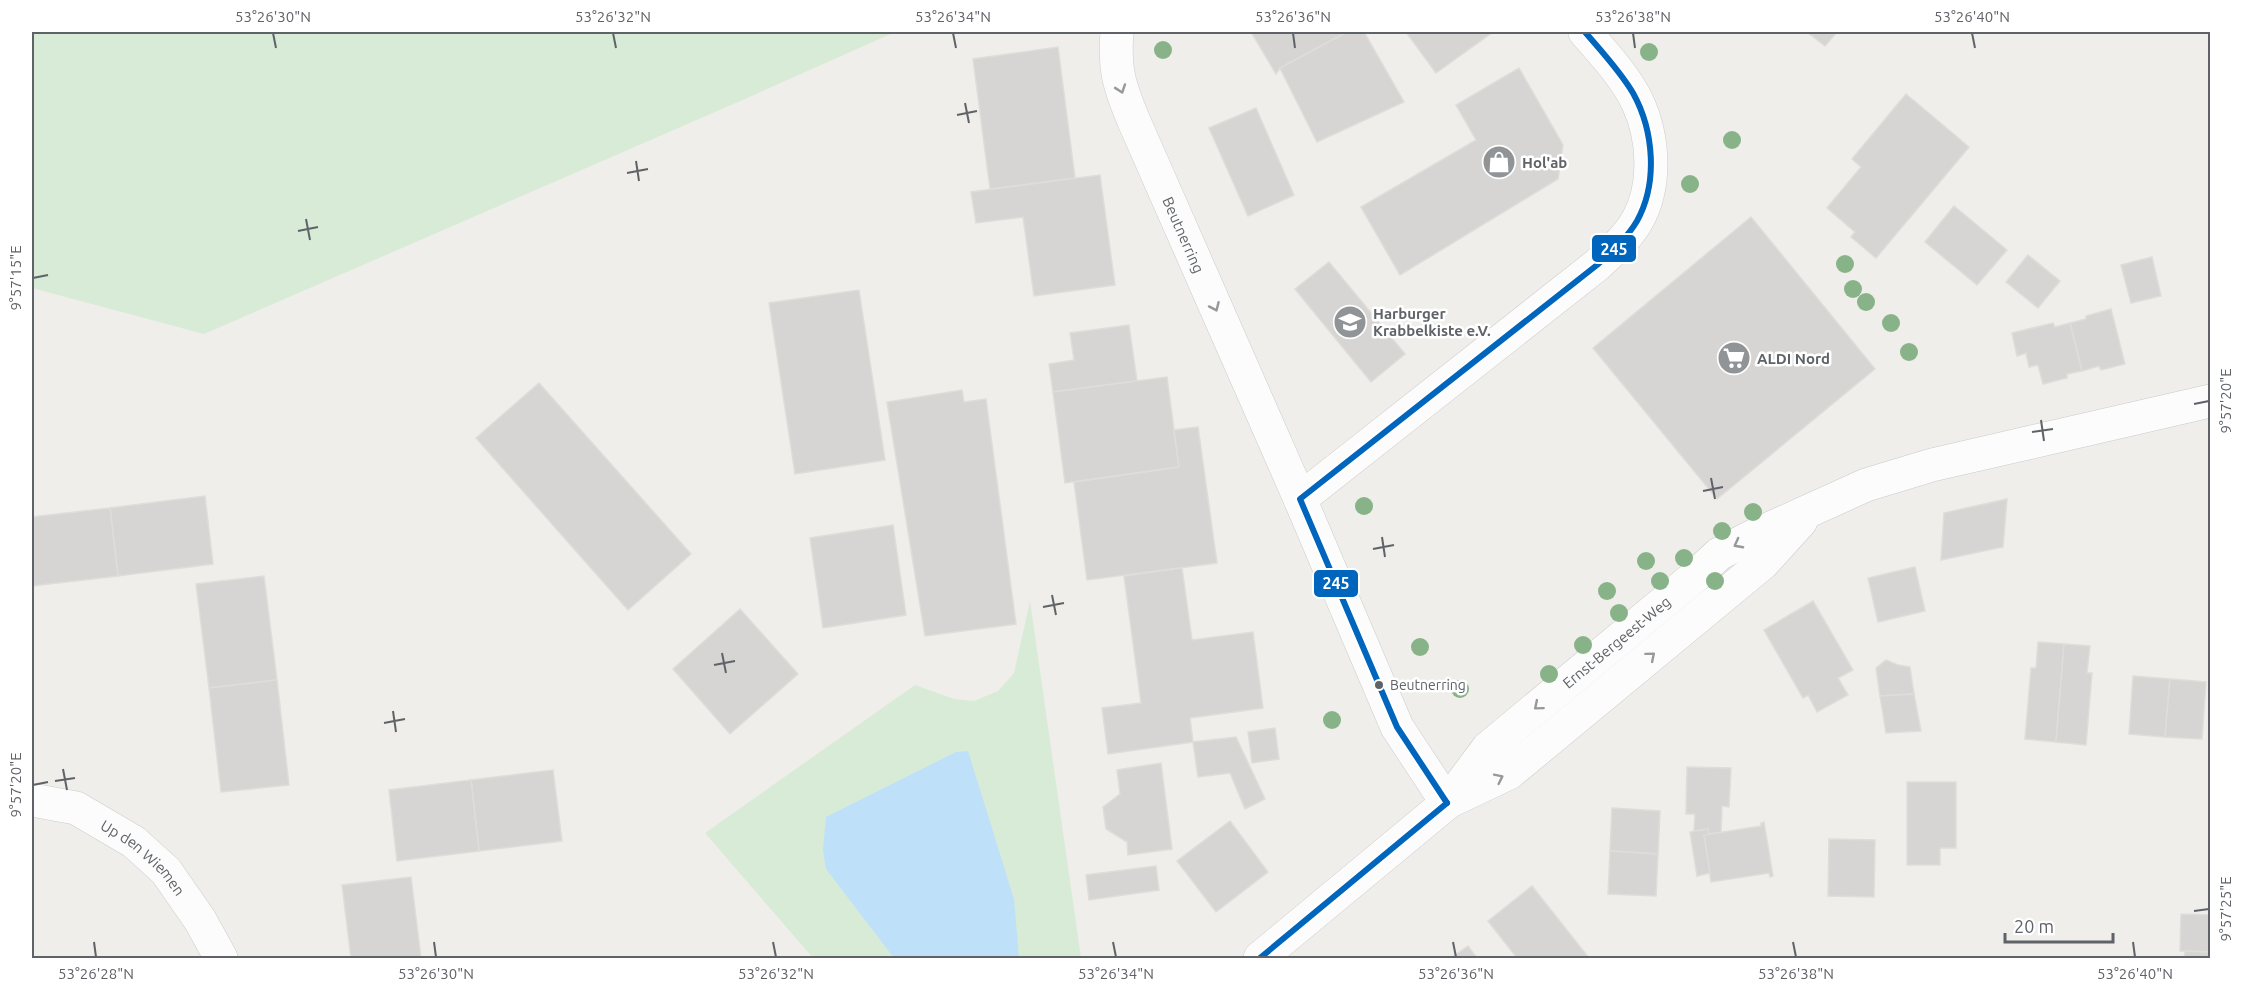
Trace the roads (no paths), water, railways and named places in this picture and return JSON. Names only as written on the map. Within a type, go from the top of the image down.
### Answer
[{"type":"street","name":"Beutnerring","points":[[1117,32],[1114,57],[1119,84],[1397,727],[1447,803]]},
{"type":"street","points":[[1300,499],[1597,265],[1620,243],[1637,221],[1649,185],[1651,159],[1646,129],[1637,101],[1622,78],[1585,32]]},
{"type":"street","points":[[1260,958],[1447,803],[1509,773],[1763,563],[1810,511],[1866,485],[1924,467],[2211,400]]},
{"type":"street","name":"Up den Wiemen","points":[[32,800],[76,807],[134,842],[166,871],[200,920],[221,958]]},
{"type":"water","points":[[968,751],[1014,899],[1019,958],[894,958],[826,869],[823,850],[826,817],[956,752]]},
{"type":"place","name":"Hol'ab","points":[[1499,162]]},
{"type":"place","name":"Harburger Krabbelkiste e.V.","points":[[1350,322]]},
{"type":"place","name":"ALDI Nord","points":[[1734,358]]},
{"type":"place","name":"Beutnerring","points":[[1379,685]]}]
